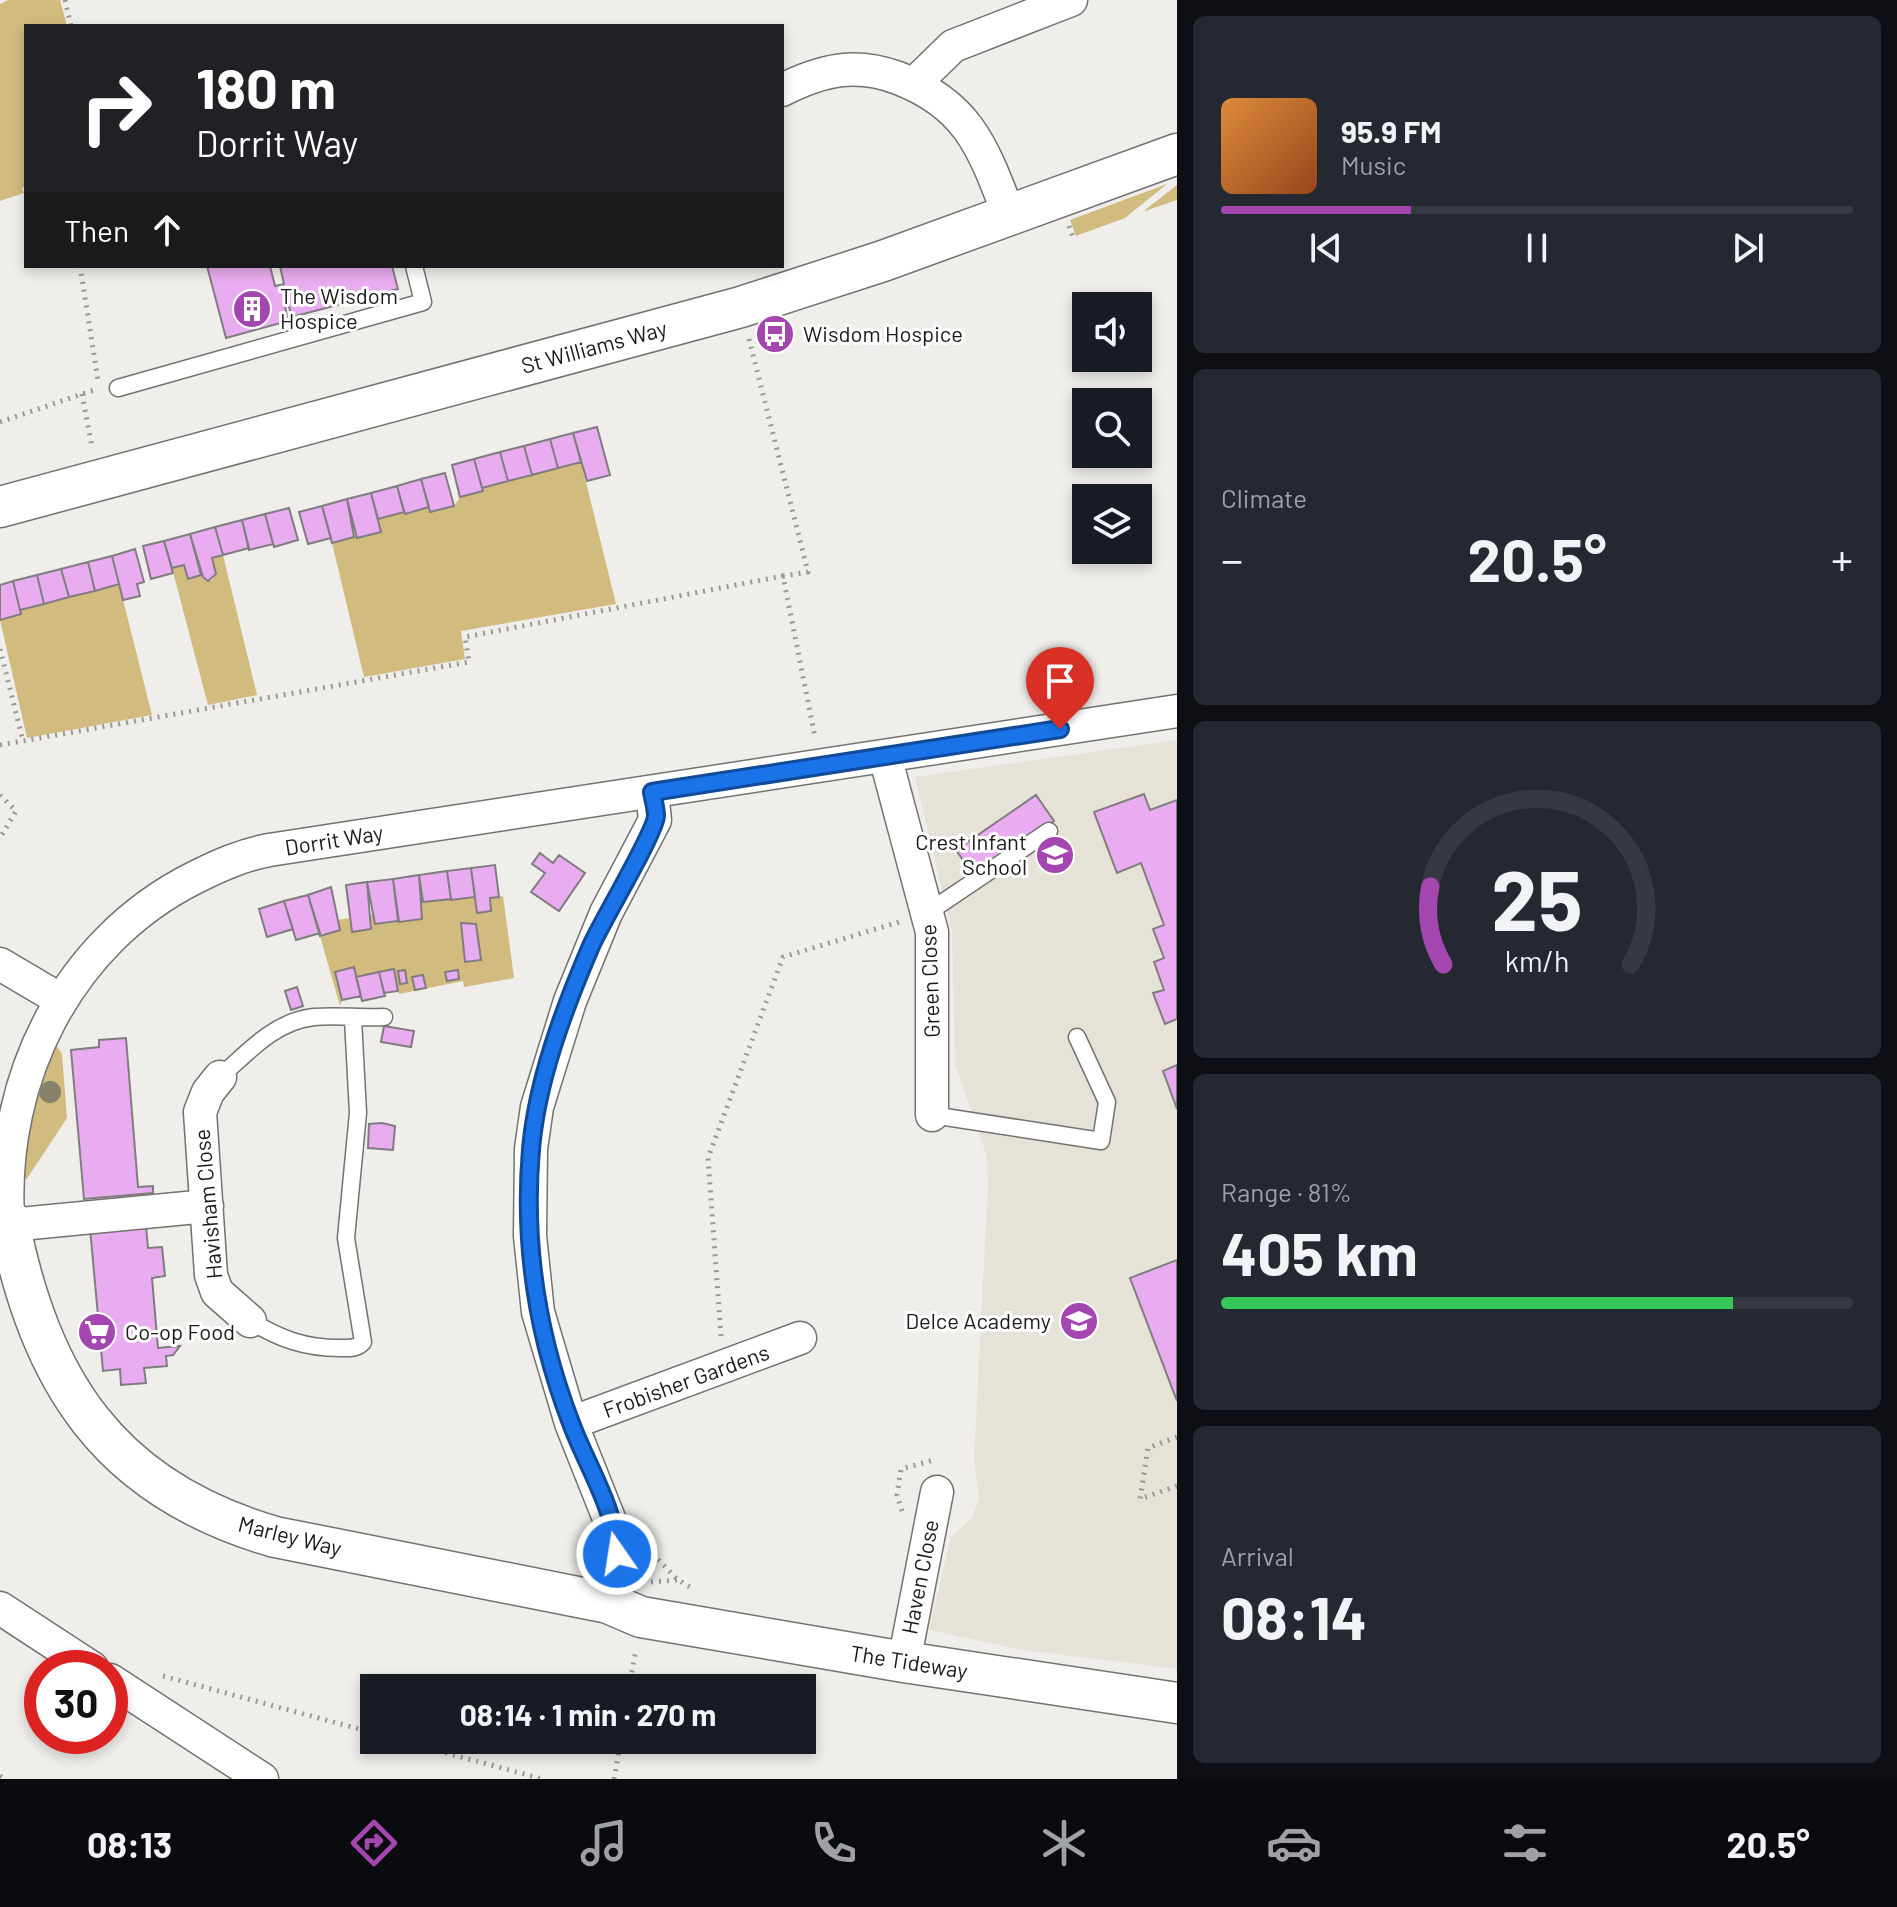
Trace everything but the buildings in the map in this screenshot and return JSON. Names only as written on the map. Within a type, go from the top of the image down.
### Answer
[{"type":"street","points":[[914,84],[953,46],[1071,0]]},
{"type":"street","points":[[784,89],[833,69],[872,68],[940,97],[967,126],[988,164],[1009,215]]},
{"type":"street","name":"St Williams Way","points":[[0,507],[741,307],[1177,154]]},
{"type":"street","name":"Dorrit Way","points":[[6,1221],[8,1160],[17,1105],[36,1047],[61,1000],[98,954],[150,905],[186,883],[238,858],[269,850],[1177,711]]},
{"type":"street","name":"Green Close","points":[[885,756],[932,932],[932,1115]]},
{"type":"street","points":[[624,1610],[616,1536],[571,1423],[545,1342],[533,1286],[530,1195],[534,1126],[555,1045],[585,961],[655,820],[652,792]]},
{"type":"street","points":[[0,964],[61,1000]]},
{"type":"street","name":"Havisham Close","points":[[220,1077],[204,1099],[200,1112],[214,1286],[224,1301],[250,1321]]},
{"type":"street","points":[[6,1221],[207,1206]]},
{"type":"street","name":"Marley Way","points":[[6,1221],[28,1303],[67,1391],[93,1426],[168,1490],[222,1518],[275,1537],[624,1610]]},
{"type":"street","name":"Frobisher Gardens","points":[[571,1423],[800,1338]]},
{"type":"street","name":"Haven Close","points":[[904,1662],[937,1492]]},
{"type":"street","points":[[0,1608],[64,1650]]},
{"type":"street","name":"The Tideway","points":[[624,1610],[904,1662],[1177,1703]]},
{"type":"street","points":[[128,1692],[262,1779]]},
{"type":"lane","points":[[118,388],[423,302],[414,268]]},
{"type":"lane","points":[[927,913],[1049,831]]},
{"type":"lane","points":[[220,1077],[267,1035],[285,1024],[316,1017],[384,1017]]},
{"type":"lane","points":[[250,1321],[280,1339],[305,1346],[353,1348],[363,1342],[350,1278],[346,1238],[358,1113],[353,1019]]},
{"type":"lane","points":[[932,1115],[1101,1141],[1107,1102],[1077,1037]]},
{"type":"path","points":[[65,0],[71,24]]},
{"type":"path","points":[[0,422],[99,388],[80,268]]},
{"type":"path","points":[[0,745],[469,662],[465,637],[808,572],[752,350]]},
{"type":"path","points":[[82,393],[90,437]]},
{"type":"path","points":[[783,576],[821,765]]},
{"type":"path","points":[[0,649],[23,741]]},
{"type":"path","points":[[0,795],[16,811],[0,838]]},
{"type":"path","points":[[723,1368],[708,1158],[783,957],[927,913]]},
{"type":"path","points":[[1177,1437],[1148,1448],[1140,1499],[1177,1486]]},
{"type":"path","points":[[640,1537],[677,1579],[700,1591]]},
{"type":"path","points":[[152,1673],[360,1729]]},
{"type":"path","points":[[450,1754],[542,1779]]},
{"type":"path","points":[[614,1779],[618,1754]]},
{"type":"shaded area","points":[[8,0],[60,0],[66,24],[24,24],[24,193],[0,201],[0,4]]},
{"type":"shaded area","points":[[1167,184],[1125,218],[1076,236],[1070,220]]},
{"type":"shaded area","points":[[1177,185],[1177,200],[1145,211],[1145,210]]},
{"type":"shaded area","points":[[581,462],[616,604],[461,631],[465,659],[364,677],[332,543],[354,537],[351,526],[357,538],[380,532],[378,519],[429,507],[431,512],[454,506],[460,497],[482,492],[482,488]]},
{"type":"shaded area","points":[[223,555],[257,695],[208,705],[172,568],[184,565],[188,579],[200,575],[199,562],[203,577],[212,580],[216,574],[212,558]]},
{"type":"shaded area","points":[[119,584],[152,715],[27,738],[0,620],[21,614],[20,610]]},
{"type":"shaded area","name":"Delce Academy","points":[[1177,740],[1177,1669],[1023,1650],[929,1630],[951,1537],[972,1518],[979,1498],[974,1460],[988,1183],[986,1154],[955,1064],[952,932],[915,777]]},
{"type":"shaded area","points":[[503,896],[514,978],[464,987],[463,981],[399,994],[398,991],[384,993],[379,972],[356,977],[354,967],[335,972],[342,1000],[340,1006],[320,936],[340,930],[337,920],[350,918],[353,931],[370,929],[369,915],[374,915],[376,924],[422,919],[420,902],[475,897],[478,913],[491,911],[490,898]]},
{"type":"shaded area","points":[[56,1045],[62,1054],[67,1118],[26,1180],[23,1173],[35,1095]]},
{"type":"place","name":"The Wisdom Hospice","points":[[252,309]]},
{"type":"place","name":"Wisdom Hospice","points":[[775,334]]},
{"type":"place","name":"Crest Infant School","points":[[1055,855]]},
{"type":"place","name":"Delce Academy","points":[[1079,1321]]},
{"type":"place","name":"Co-op Food","points":[[97,1332]]},
{"type":"route","points":[[617,1554],[613,1525],[562,1399],[538,1312],[530,1236],[530,1167],[537,1107],[555,1045],[606,913],[655,820],[652,792],[1060,729]]}]
